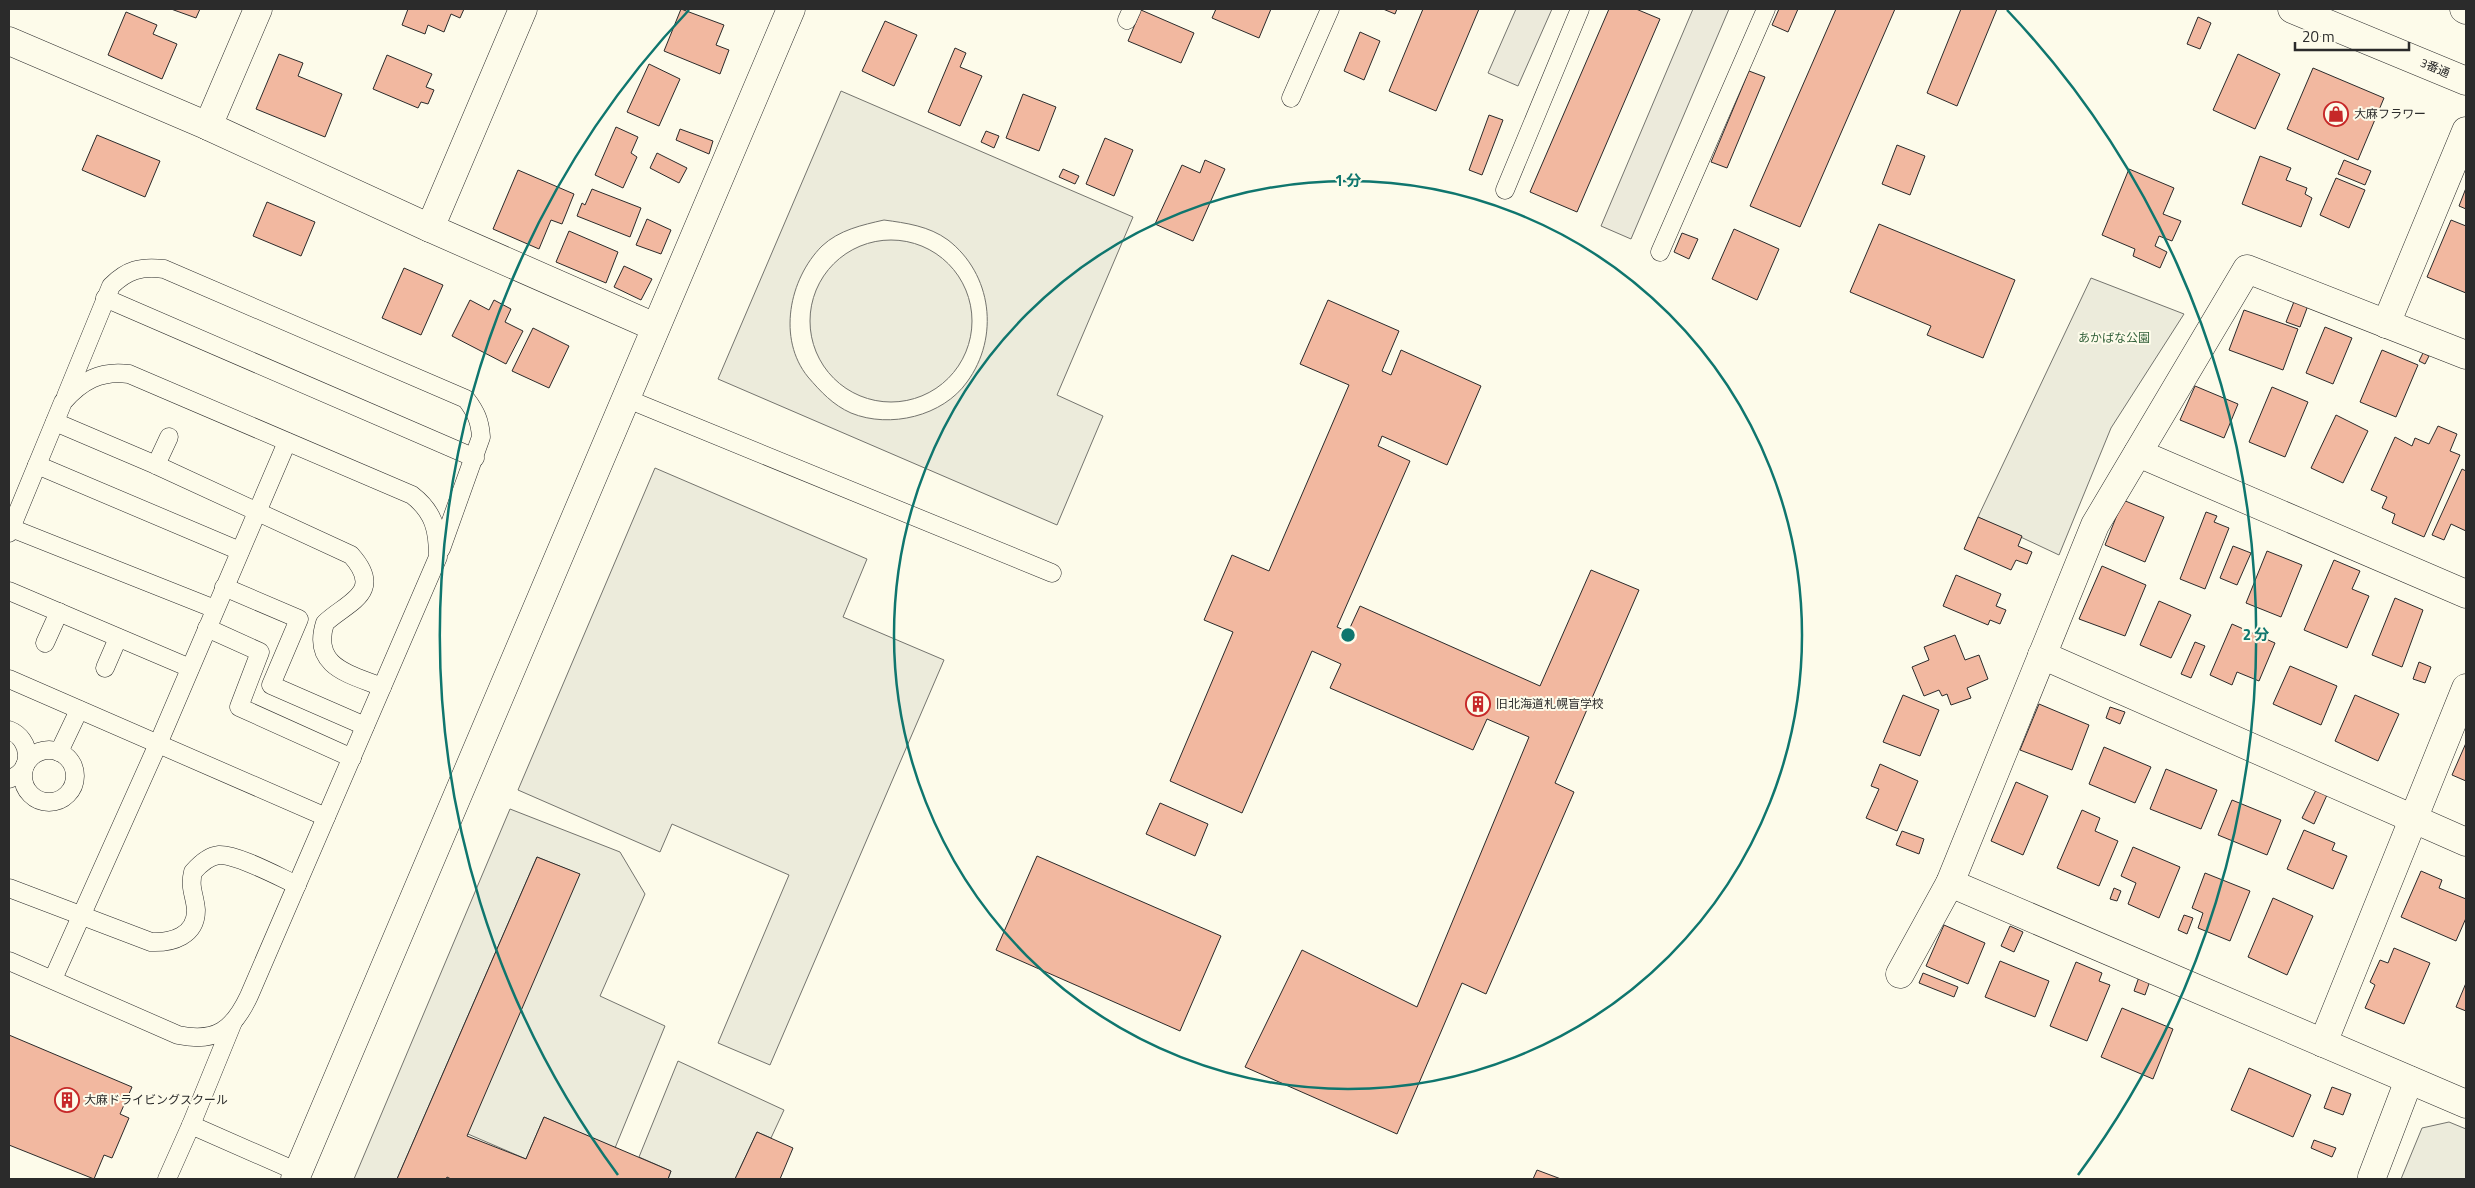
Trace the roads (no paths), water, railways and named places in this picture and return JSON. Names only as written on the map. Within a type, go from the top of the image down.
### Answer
[{"type":"street","points":[[208,126],[258,9]]},
{"type":"street","points":[[430,228],[523,9]]},
{"type":"street","points":[[296,1176],[791,9]]},
{"type":"street","name":"3番通","points":[[2292,9],[2466,81]]},
{"type":"street","points":[[9,41],[208,126],[430,228],[655,327]]},
{"type":"street","points":[[2386,324],[2466,132]]},
{"type":"street","points":[[1900,974],[1950,883],[2095,525],[2247,269],[2466,355]]},
{"type":"street","points":[[2138,453],[2466,594]]},
{"type":"street","points":[[2042,655],[2466,842]]},
{"type":"street","points":[[2323,1043],[2466,688]]},
{"type":"street","points":[[1950,883],[2466,1104]]},
{"type":"street","points":[[2372,1177],[2409,1080]]},
{"type":"lane","points":[[1291,98],[1330,9]]},
{"type":"lane","points":[[1505,190],[1580,9]]},
{"type":"lane","points":[[1660,252],[1766,9]]},
{"type":"lane","points":[[167,1179],[233,1022],[249,996],[438,557],[475,458],[481,438],[481,425],[466,399],[164,268],[149,267],[135,269],[121,275],[110,286],[10,531],[215,609]]},
{"type":"lane","points":[[105,298],[475,458]]},
{"type":"lane","points":[[57,416],[74,390],[84,382],[108,373],[129,374],[412,496],[423,503],[430,512],[437,530],[438,557]]},
{"type":"lane","points":[[625,398],[1052,573]]},
{"type":"lane","points":[[57,416],[156,465],[341,549],[358,562],[364,583],[361,593],[348,608],[332,616],[325,623],[321,646],[330,663],[339,669],[382,687]]},
{"type":"lane","points":[[156,465],[169,437]]},
{"type":"lane","points":[[54,979],[288,442]]},
{"type":"lane","points":[[37,465],[240,552]]},
{"type":"lane","points":[[224,587],[299,619],[271,685],[365,726]]},
{"type":"lane","points":[[9,591],[190,668]]},
{"type":"lane","points":[[45,643],[59,612]]},
{"type":"lane","points":[[206,628],[260,652],[239,707],[352,758]]},
{"type":"lane","points":[[105,668],[118,638]]},
{"type":"lane","points":[[9,679],[326,817]]},
{"type":"lane","points":[[59,752],[78,710]]},
{"type":"lane","points":[[9,730],[22,738],[26,745],[28,752],[24,768],[26,786],[37,799],[53,802],[62,800],[68,794],[76,779],[72,763],[59,752],[42,751],[34,755],[24,768],[18,775],[9,779]]},
{"type":"lane","points":[[9,888],[151,942],[165,942],[178,939],[188,932],[193,922],[196,910],[191,891],[193,872],[205,861],[220,855],[233,857],[297,885]]},
{"type":"lane","points":[[9,961],[54,979],[178,1035],[208,1038],[233,1022]]},
{"type":"lane","points":[[191,1125],[296,1176]]},
{"type":"place","name":"大麻フラワー","points":[[2336,114]]},
{"type":"place","name":"旧北海道札幌盲学校","points":[[1478,704]]},
{"type":"place","name":"大麻ドライビングスクール","points":[[67,1100]]},
{"type":"park label","name":"あかばな公園","points":[[2114,338]]}]
